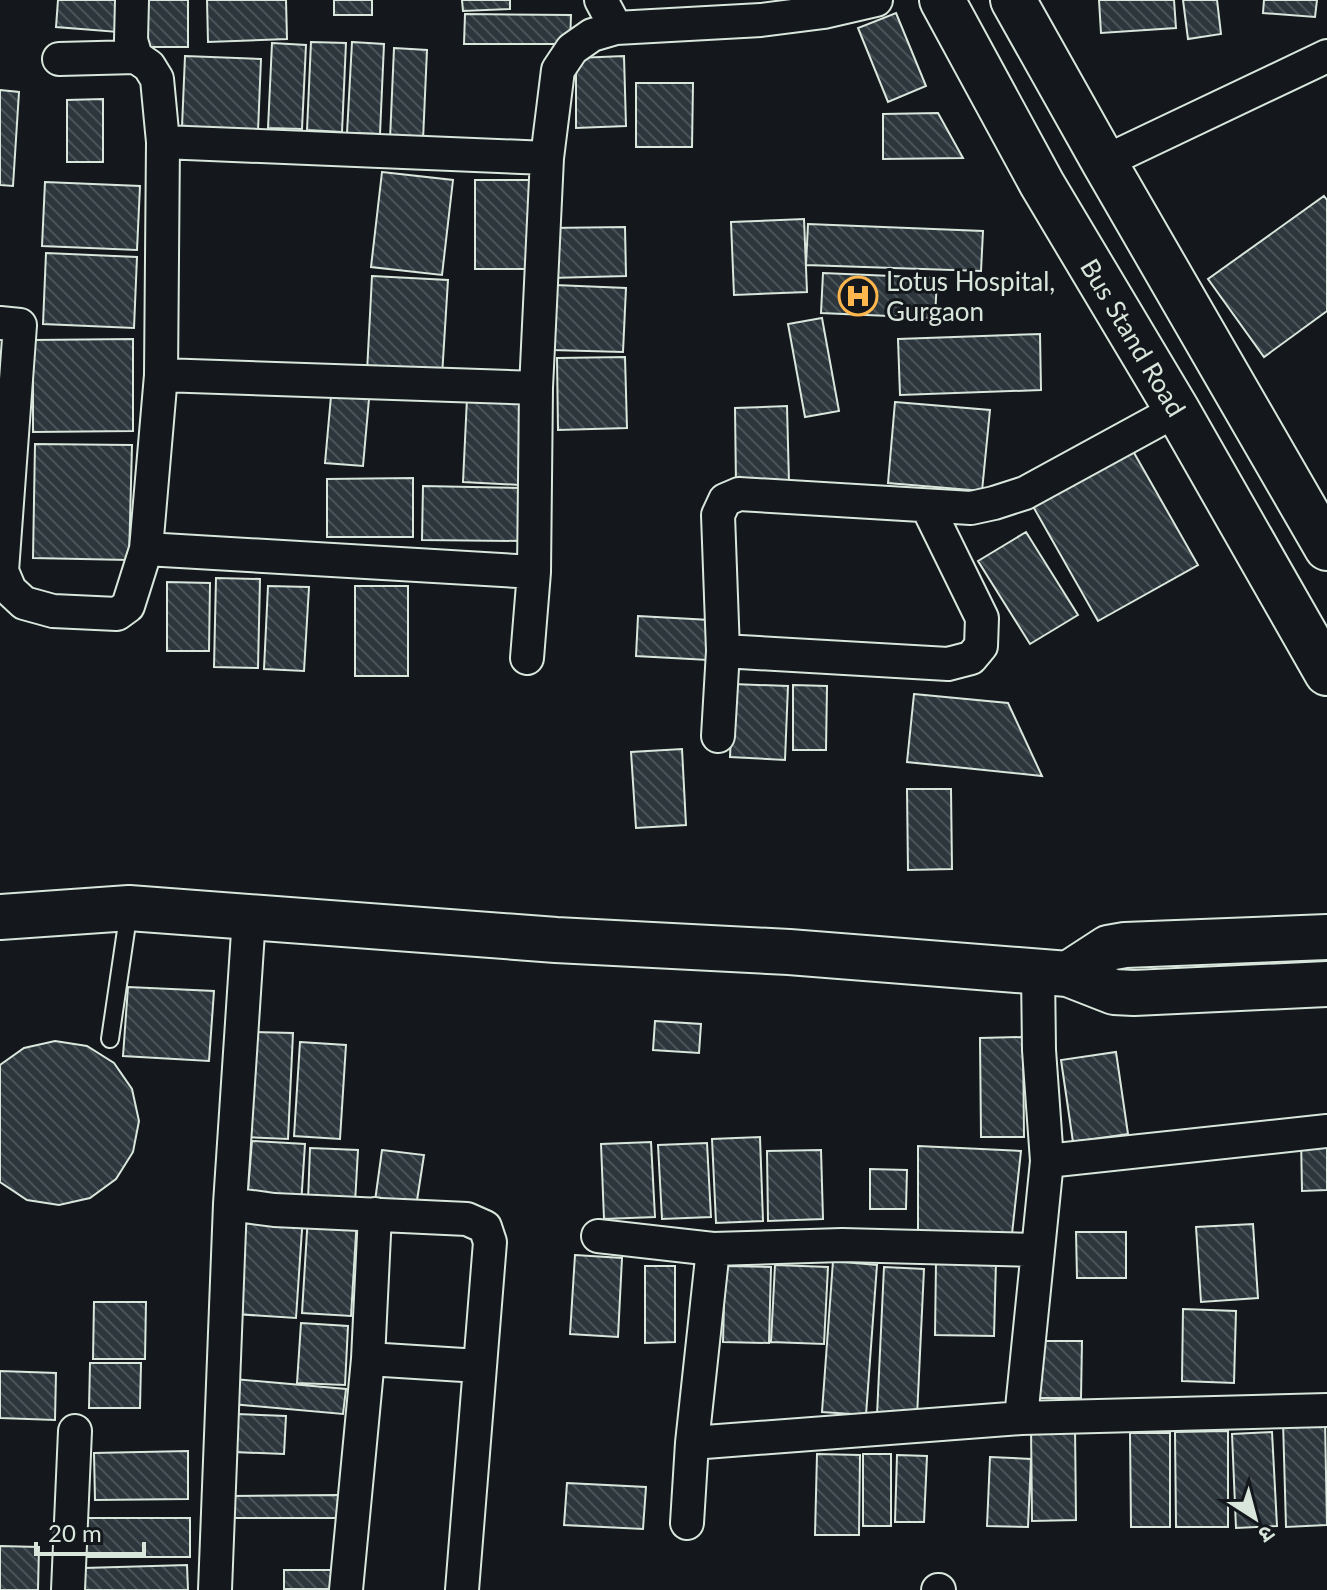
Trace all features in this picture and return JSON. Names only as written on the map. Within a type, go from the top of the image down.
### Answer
[{"type":"street","points":[[132,0],[131,40],[136,57]]},
{"type":"street","points":[[527,658],[534,572],[536,388],[547,158],[558,70],[572,49],[592,35],[608,14],[761,20],[824,12],[876,0]]},
{"type":"street","name":"Bus Stand Road","points":[[942,0],[1042,184],[1177,410],[1327,673]]},
{"type":"street","points":[[1013,0],[1327,548]]},
{"type":"street","points":[[1104,162],[1327,56]]},
{"type":"street","points":[[0,323],[20,325],[2,571],[10,590],[24,603],[53,611],[117,614],[128,606],[146,549],[161,375],[163,142],[157,79],[149,66],[136,57],[59,59]]},
{"type":"street","points":[[163,142],[547,158]]},
{"type":"street","points":[[161,375],[536,388]]},
{"type":"street","points":[[718,736],[723,651],[718,515],[725,500],[739,494],[971,508],[1025,493],[1177,410]]},
{"type":"street","points":[[723,651],[948,664],[971,658],[981,646],[982,618],[927,506]]},
{"type":"street","points":[[146,549],[534,572]]},
{"type":"street","points":[[0,917],[129,908],[556,940],[789,952],[1053,973],[1114,992],[1327,984]]},
{"type":"street","points":[[215,1590],[230,1204],[249,917]]},
{"type":"street","points":[[1053,973],[1108,948],[1125,945],[1327,937]]},
{"type":"street","points":[[1021,1418],[1047,1161],[1039,1050],[1053,973]]},
{"type":"street","points":[[1047,1161],[1327,1131]]},
{"type":"street","points":[[230,1204],[274,1210],[467,1219],[485,1227],[490,1242],[462,1590]]},
{"type":"street","points":[[346,1590],[368,1359],[375,1214]]},
{"type":"street","points":[[598,1236],[713,1249],[842,1245],[1037,1250]]},
{"type":"street","points":[[687,1523],[692,1443],[713,1249]]},
{"type":"street","points":[[368,1359],[479,1366]]},
{"type":"street","points":[[692,1443],[1021,1418],[1327,1410]]},
{"type":"street","points":[[68,1590],[75,1431]]},
{"type":"lane","points":[[110,1039],[129,908]]},
{"type":"building","points":[[58,0],[121,0],[118,32],[56,27]]},
{"type":"building","points":[[137,0],[188,0],[188,47],[137,47]]},
{"type":"building","points":[[207,0],[286,0],[287,39],[208,42]]},
{"type":"building","points":[[334,0],[372,0],[372,15],[334,15]]},
{"type":"building","points":[[462,0],[510,0],[510,9],[463,11]]},
{"type":"building","points":[[1099,0],[1174,0],[1176,28],[1101,33]]},
{"type":"building","points":[[1183,0],[1217,0],[1221,34],[1188,39]]},
{"type":"building","points":[[1264,0],[1317,0],[1315,17],[1263,13]]},
{"type":"building","points":[[896,13],[926,86],[888,102],[858,28]]},
{"type":"building","points":[[465,14],[571,15],[570,44],[464,44]]},
{"type":"building","points":[[311,42],[346,43],[342,132],[307,130]]},
{"type":"building","points":[[352,42],[384,44],[380,134],[347,133]]},
{"type":"building","points":[[272,43],[306,45],[302,129],[268,128]]},
{"type":"building","points":[[394,48],[427,50],[423,140],[390,139]]},
{"type":"building","points":[[185,56],[261,59],[258,131],[182,127]]},
{"type":"building","points":[[624,56],[626,126],[576,128],[576,58]]},
{"type":"building","points":[[636,83],[693,83],[692,147],[636,147]]},
{"type":"building","points":[[0,90],[19,92],[13,186],[0,185]]},
{"type":"building","points":[[103,99],[103,162],[67,162],[67,100]]},
{"type":"building","points":[[938,113],[963,158],[883,159],[883,114]]},
{"type":"building","points":[[382,172],[453,180],[442,275],[371,267]]},
{"type":"building","points":[[475,180],[531,180],[531,269],[475,269]]},
{"type":"building","points":[[45,182],[140,186],[137,250],[42,246]]},
{"type":"building","points":[[1324,196],[1327,200],[1327,311],[1264,357],[1208,279]]},
{"type":"building","points":[[804,219],[807,292],[734,295],[731,222]]},
{"type":"building","points":[[808,224],[983,231],[981,271],[806,265]]},
{"type":"building","points":[[625,227],[626,276],[550,278],[549,228]]},
{"type":"building","points":[[46,253],[137,257],[134,328],[43,324]]},
{"type":"building","points":[[823,273],[937,278],[935,318],[821,313]]},
{"type":"building","points":[[372,276],[448,280],[442,376],[367,372]]},
{"type":"building","points":[[555,285],[626,288],[623,352],[552,350]]},
{"type":"building","points":[[822,318],[839,411],[805,417],[788,324]]},
{"type":"building","points":[[1040,334],[1041,390],[900,395],[898,339]]},
{"type":"building","points":[[133,339],[133,431],[33,432],[33,340]]},
{"type":"building","points":[[625,357],[627,428],[558,430],[557,358]]},
{"type":"building","points":[[331,396],[369,399],[363,466],[325,463]]},
{"type":"building","points":[[467,398],[524,401],[520,485],[463,482]]},
{"type":"building","points":[[895,402],[990,410],[982,491],[888,483]]},
{"type":"building","points":[[787,406],[789,483],[736,485],[735,408]]},
{"type":"building","points":[[35,444],[132,445],[129,560],[33,558]]},
{"type":"building","points":[[1129,444],[1198,565],[1098,621],[1030,501]]},
{"type":"building","points":[[413,478],[413,537],[327,537],[327,479]]},
{"type":"building","points":[[423,486],[523,488],[521,541],[422,540]]},
{"type":"building","points":[[1026,532],[1078,615],[1030,644],[978,561]]},
{"type":"building","points":[[216,578],[260,579],[258,668],[214,667]]},
{"type":"building","points":[[167,582],[210,583],[209,651],[167,651]]},
{"type":"building","points":[[268,586],[309,587],[304,671],[264,669]]},
{"type":"building","points":[[355,586],[408,586],[408,676],[355,676]]},
{"type":"building","points":[[638,616],[710,620],[708,660],[636,656]]},
{"type":"building","points":[[733,684],[788,686],[785,760],[730,757]]},
{"type":"building","points":[[793,685],[827,686],[826,750],[793,750]]},
{"type":"building","points":[[914,694],[1008,703],[1042,776],[907,762]]},
{"type":"building","points":[[682,749],[686,825],[636,828],[631,752]]},
{"type":"building","points":[[907,789],[951,789],[952,869],[908,870]]},
{"type":"building","points":[[128,987],[214,991],[209,1061],[123,1056]]},
{"type":"building","points":[[655,1021],[701,1024],[699,1053],[653,1050]]},
{"type":"building","points":[[251,1032],[293,1033],[288,1139],[246,1137]]},
{"type":"building","points":[[1023,1037],[1024,1137],[981,1137],[980,1038]]},
{"type":"building","points":[[55,1041],[87,1046],[114,1063],[132,1089],[139,1121],[133,1152],[116,1179],[90,1198],[59,1205],[27,1200],[0,1182],[0,1065],[24,1048]]},
{"type":"building","points":[[300,1042],[346,1045],[340,1139],[294,1136]]},
{"type":"building","points":[[1116,1052],[1128,1134],[1073,1142],[1061,1060]]},
{"type":"building","points":[[760,1137],[763,1221],[716,1223],[712,1139]]},
{"type":"building","points":[[1301,1137],[1327,1137],[1327,1190],[1302,1191]]},
{"type":"building","points":[[252,1141],[305,1144],[301,1205],[247,1202]]},
{"type":"building","points":[[651,1142],[655,1217],[604,1219],[601,1144]]},
{"type":"building","points":[[707,1143],[711,1217],[662,1219],[658,1145]]},
{"type":"building","points":[[918,1146],[1021,1151],[1012,1234],[918,1235]]},
{"type":"building","points":[[310,1148],[358,1150],[355,1203],[308,1201]]},
{"type":"building","points":[[382,1150],[424,1155],[416,1207],[375,1201]]},
{"type":"building","points":[[821,1150],[823,1219],[768,1221],[767,1151]]},
{"type":"building","points":[[870,1169],[907,1170],[906,1209],[870,1209]]},
{"type":"building","points":[[242,1211],[303,1215],[296,1318],[235,1314]]},
{"type":"building","points":[[308,1215],[357,1218],[351,1316],[302,1313]]},
{"type":"building","points":[[1253,1224],[1258,1298],[1201,1302],[1196,1227]]},
{"type":"building","points":[[1076,1232],[1126,1232],[1126,1278],[1077,1278]]},
{"type":"building","points":[[575,1255],[622,1258],[618,1337],[570,1334]]},
{"type":"building","points":[[833,1261],[877,1265],[866,1415],[822,1412]]},
{"type":"building","points":[[936,1261],[996,1262],[994,1336],[935,1335]]},
{"type":"building","points":[[775,1265],[828,1267],[824,1344],[771,1342]]},
{"type":"building","points":[[645,1266],[675,1266],[675,1342],[645,1343]]},
{"type":"building","points":[[725,1266],[771,1267],[769,1343],[723,1342]]},
{"type":"building","points":[[884,1267],[924,1269],[917,1417],[877,1415]]},
{"type":"building","points":[[94,1302],[146,1302],[145,1359],[93,1359]]},
{"type":"building","points":[[1183,1309],[1236,1311],[1234,1383],[1182,1381]]},
{"type":"building","points":[[301,1323],[348,1326],[345,1385],[297,1383]]},
{"type":"building","points":[[1032,1341],[1082,1341],[1081,1398],[1032,1398]]},
{"type":"building","points":[[90,1363],[141,1363],[140,1408],[89,1408]]},
{"type":"building","points":[[0,1371],[56,1373],[55,1420],[0,1418]]},
{"type":"building","points":[[234,1379],[346,1389],[343,1414],[232,1404]]},
{"type":"building","points":[[236,1414],[286,1416],[284,1454],[234,1452]]},
{"type":"building","points":[[1325,1420],[1327,1525],[1286,1527],[1283,1421]]},
{"type":"building","points":[[1031,1426],[1075,1426],[1076,1520],[1032,1521]]},
{"type":"building","points":[[1228,1431],[1228,1527],[1176,1527],[1175,1432]]},
{"type":"building","points":[[1272,1432],[1277,1526],[1236,1528],[1232,1434]]},
{"type":"building","points":[[1130,1433],[1170,1433],[1170,1527],[1131,1527]]},
{"type":"building","points":[[188,1451],[188,1499],[95,1500],[94,1453]]},
{"type":"building","points":[[817,1454],[860,1455],[859,1535],[815,1535]]},
{"type":"building","points":[[863,1454],[891,1454],[891,1526],[863,1526]]},
{"type":"building","points":[[897,1455],[927,1456],[924,1522],[895,1522]]},
{"type":"building","points":[[990,1457],[1031,1459],[1028,1527],[987,1526]]},
{"type":"building","points":[[567,1483],[646,1487],[643,1529],[564,1525]]},
{"type":"building","points":[[338,1495],[338,1518],[231,1518],[231,1496]]},
{"type":"building","points":[[84,1518],[190,1518],[190,1557],[84,1557]]},
{"type":"building","points":[[0,1546],[39,1547],[38,1590],[0,1590]]},
{"type":"building","points":[[187,1565],[188,1590],[85,1590],[84,1568]]},
{"type":"building","points":[[284,1570],[338,1570],[338,1589],[284,1589]]},
{"type":"place","name":"Lotus Hospital, Gurgaon","points":[[858,296]]}]
